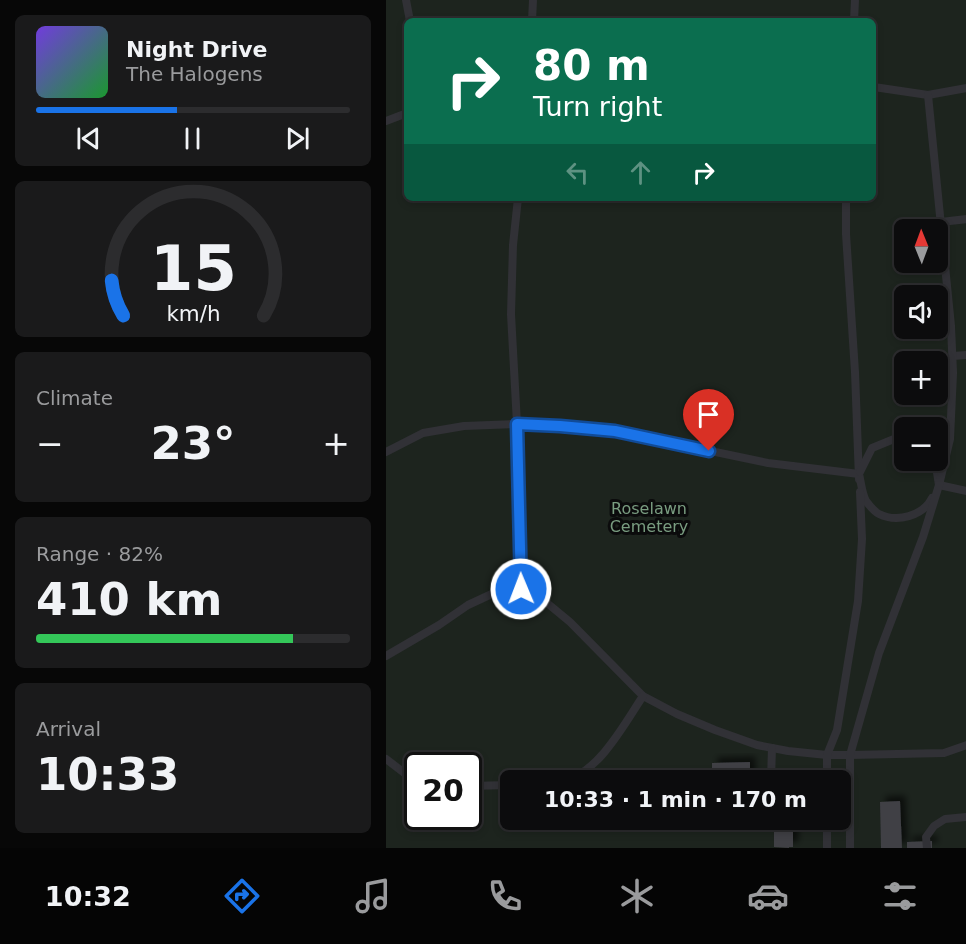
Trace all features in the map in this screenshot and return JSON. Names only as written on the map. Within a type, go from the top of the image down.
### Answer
[{"type":"lane","points":[[406,0],[409,18]]},
{"type":"lane","points":[[532,18],[533,0]]},
{"type":"lane","points":[[854,18],[855,0]]},
{"type":"lane","points":[[876,87],[928,95],[966,88]]},
{"type":"lane","points":[[928,95],[941,219]]},
{"type":"lane","points":[[386,121],[404,114]]},
{"type":"lane","points":[[518,201],[513,245],[511,314],[517,424],[521,589]]},
{"type":"lane","points":[[827,770],[827,755],[837,730],[858,601],[862,539],[846,201]]},
{"type":"lane","points":[[948,221],[966,219]]},
{"type":"lane","points":[[850,848],[850,755],[879,653],[923,537],[950,438],[953,356],[946,273]]},
{"type":"lane","points":[[953,356],[966,356]]},
{"type":"lane","points":[[386,452],[423,433],[464,426],[517,424],[615,431],[768,463],[859,474]]},
{"type":"lane","points":[[894,439],[872,448],[859,474],[865,500],[878,514],[896,518],[914,516],[930,503],[939,485],[937,471]]},
{"type":"lane","points":[[939,485],[966,490]]},
{"type":"lane","points":[[386,656],[468,605],[496,592],[521,589],[547,603],[570,622],[643,696],[677,714],[756,745],[827,755],[944,753],[966,745]]},
{"type":"lane","points":[[585,770],[594,764],[613,741],[643,696]]},
{"type":"lane","points":[[771,770],[772,748]]},
{"type":"lane","points":[[386,759],[404,773]]},
{"type":"lane","points":[[482,786],[500,785]]},
{"type":"lane","points":[[927,848],[926,837],[934,826],[945,819],[966,817]]},
{"type":"lane","points":[[827,830],[827,848]]},
{"type":"green space","name":"Roselawn Cemetery","points":[[386,0],[966,0],[966,848],[386,848]]},
{"type":"building","points":[[750,762],[750,770],[712,770],[712,763]]},
{"type":"building","points":[[900,801],[902,848],[881,848],[880,802]]},
{"type":"building","points":[[774,830],[793,830],[793,847],[774,847]]},
{"type":"building","points":[[932,841],[932,848],[907,848],[907,842]]},
{"type":"route","points":[[521,589],[517,424],[615,431],[709,451]]}]
